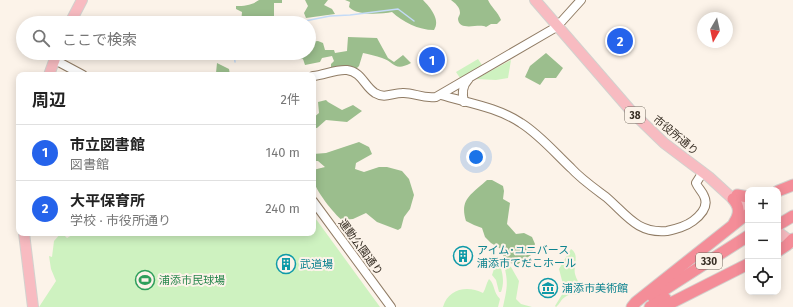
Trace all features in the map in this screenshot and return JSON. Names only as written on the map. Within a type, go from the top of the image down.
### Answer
[{"type":"highway","points":[[781,190],[793,184]]},
{"type":"highway","points":[[731,226],[739,213],[735,197],[745,197]]},
{"type":"highway","points":[[781,214],[793,207]]},
{"type":"highway","points":[[632,307],[636,302],[745,216]]},
{"type":"highway","points":[[781,224],[793,216]]},
{"type":"highway","name":"330","points":[[637,307],[745,238]]},
{"type":"highway","points":[[781,248],[789,239]]},
{"type":"highway","name":"330","points":[[650,307],[745,246]]},
{"type":"highway","points":[[663,307],[745,266]]},
{"type":"main road","points":[[74,16],[82,0]]},
{"type":"main road","name":"市役所通り","points":[[535,0],[632,112],[648,128],[664,143],[735,197],[745,207]]},
{"type":"main road","points":[[50,72],[55,60]]},
{"type":"main road","name":"市役所通り","points":[[735,197],[745,202]]},
{"type":"main road","points":[[781,230],[789,239]]},
{"type":"main road","points":[[24,236],[33,307]]},
{"type":"street","points":[[316,75],[338,70],[347,70],[358,75],[370,89],[379,95],[390,96],[403,93],[431,98],[441,95],[557,26],[581,0]]},
{"type":"street","points":[[60,60],[78,72]]},
{"type":"street","points":[[464,102],[463,87],[472,77]]},
{"type":"street","points":[[441,95],[500,112],[522,123],[537,135],[572,170],[608,199],[628,219],[646,229],[662,231],[680,228],[688,224],[700,214],[705,209],[706,200],[696,183],[706,175]]},
{"type":"street","name":"運動公園通り","points":[[316,204],[391,307]]},
{"type":"green space","points":[[259,0],[282,0],[282,3],[274,3],[274,16],[242,16],[242,12],[236,9],[236,6],[254,3]]},
{"type":"green space","points":[[305,0],[328,0],[324,5],[332,9],[335,14],[316,17],[305,16],[304,13],[308,6]]},
{"type":"green space","points":[[345,0],[423,0],[434,14],[436,26],[434,30],[422,29],[406,22],[392,12],[376,14],[358,12],[349,7],[350,2]]},
{"type":"green space","points":[[451,0],[488,0],[501,20],[497,24],[491,24],[486,27],[462,25],[459,23],[458,19],[460,13],[459,9]]},
{"type":"green space","points":[[348,37],[377,38],[388,58],[394,62],[403,55],[411,63],[401,67],[382,58],[363,53],[359,66],[356,69],[341,66],[331,68],[331,64],[334,61],[332,56],[322,58],[320,62],[305,65],[303,60],[316,60],[316,41],[323,43],[325,50],[334,50],[335,53],[347,51]]},
{"type":"green space","points":[[546,53],[563,68],[556,78],[545,78],[540,85],[525,77],[530,66]]},
{"type":"green space","points":[[478,59],[482,65],[460,78],[456,72]]},
{"type":"green space","points":[[511,60],[508,78],[496,80],[476,79]]},
{"type":"green space","points":[[217,63],[229,69],[230,72],[216,72]]},
{"type":"green space","points":[[326,100],[342,110],[353,105],[362,111],[347,122],[326,120],[316,128],[316,116],[319,113],[318,102]]},
{"type":"green space","points":[[359,142],[369,147],[372,154],[356,163],[355,169],[364,172],[379,167],[387,167],[402,171],[409,179],[414,195],[410,209],[404,217],[401,228],[398,230],[377,222],[366,213],[353,219],[342,220],[334,213],[316,187],[316,169],[325,167],[316,161],[316,154],[326,153]]},
{"type":"green space","points":[[487,180],[492,180],[503,186],[503,199],[510,203],[507,224],[516,234],[524,233],[532,237],[535,244],[531,255],[518,264],[510,263],[504,258],[501,249],[485,237],[482,228],[466,221],[464,207],[468,198]]},
{"type":"green space","points":[[316,219],[380,307],[39,307],[56,281],[51,269],[49,256],[52,257],[54,241],[58,236],[65,236],[67,238],[70,236],[316,236]]},
{"type":"green space","points":[[571,249],[574,251],[576,257],[575,274],[582,289],[581,293],[567,296],[562,299],[556,307],[555,306],[563,293],[565,294],[559,269]]},
{"type":"green space","points":[[491,253],[493,253],[496,257],[502,272],[503,282],[501,292],[499,292],[496,280],[492,275],[495,266]]},
{"type":"green space","points":[[503,262],[506,262],[511,267],[519,281],[516,299],[521,304],[532,307],[503,307],[507,285]]},
{"type":"green space","points":[[489,279],[500,299],[498,307],[443,307],[449,296],[459,290],[471,289],[483,293]]},
{"type":"waterway","points":[[316,19],[398,9],[414,21]]},
{"type":"place","name":"大平保育所","points":[[620,41]]},
{"type":"place","name":"市立図書館","points":[[432,60]]},
{"type":"place","name":"アイム･ユニバース 浦添市てだこホール","points":[[463,256]]},
{"type":"place","name":"武道場","points":[[286,264]]},
{"type":"place","name":"浦添市民球場","points":[[145,280]]},
{"type":"place","name":"浦添市美術館","points":[[548,288]]}]
